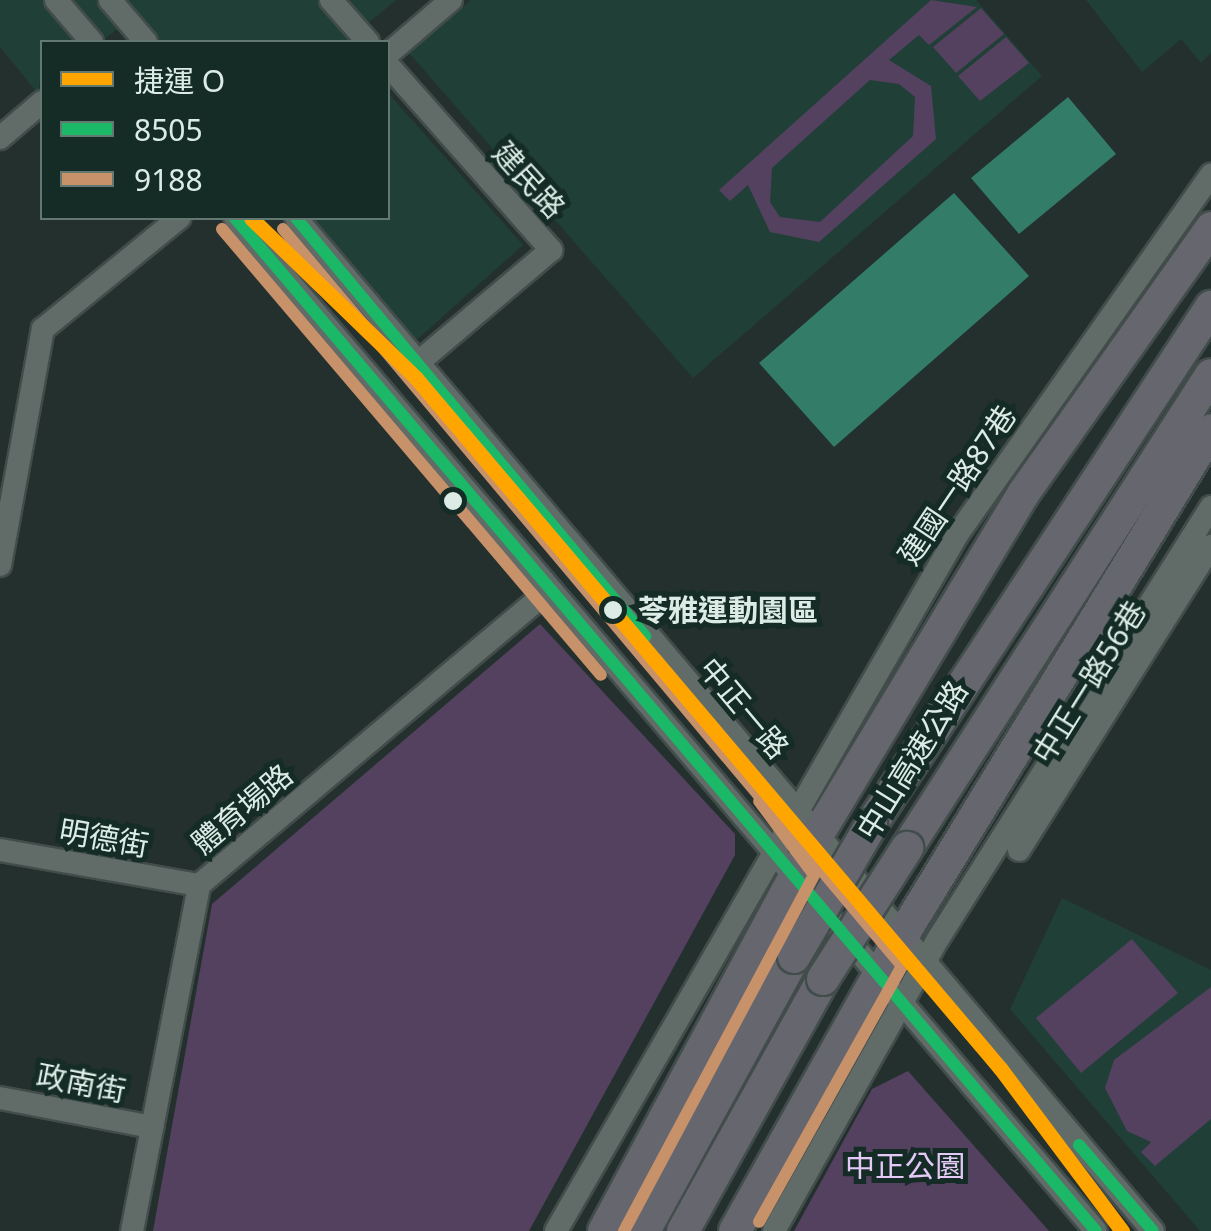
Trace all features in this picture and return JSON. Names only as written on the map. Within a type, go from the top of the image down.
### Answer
[{"type":"highway","points":[[604,1231],[797,870],[1023,494],[1211,228]]},
{"type":"highway","name":"中山高速公路","points":[[644,1231],[871,825],[1211,308]]},
{"type":"highway","name":"中山高速公路","points":[[684,1231],[823,980],[1211,375]]},
{"type":"highway","points":[[735,1231],[882,969],[1211,430]]},
{"type":"street","points":[[56,0],[90,40]]},
{"type":"street","points":[[110,0],[144,40]]},
{"type":"street","points":[[331,0],[366,40]]},
{"type":"street","points":[[390,52],[451,0]]},
{"type":"street","name":"建民路","points":[[390,68],[551,250],[420,361]]},
{"type":"street","points":[[2,131],[40,103]]},
{"type":"street","name":"建國一路87巷","points":[[558,1231],[773,843],[957,535],[1211,175]]},
{"type":"street","points":[[0,564],[9,454],[43,329],[177,220]]},
{"type":"street","points":[[237,220],[548,590],[882,969],[1096,1231]]},
{"type":"street","name":"中正一路","points":[[298,220],[420,361],[792,812],[1154,1231]]},
{"type":"street","points":[[774,1231],[923,964],[1211,507]]},
{"type":"street","name":"中正一路56巷","points":[[1018,850],[1211,546]]},
{"type":"street","name":"體育場路","points":[[132,1231],[198,885],[548,590]]},
{"type":"street","name":"明德街","points":[[0,850],[198,885]]},
{"type":"street","name":"政南街","points":[[0,1098],[152,1126]]},
{"type":"shaded area","points":[[0,0],[396,0],[347,40],[135,40],[122,25],[103,40],[40,40],[39,95],[0,47]]},
{"type":"shaded area","points":[[471,0],[976,0],[1042,76],[693,378],[409,53]]},
{"type":"shaded area","points":[[1086,0],[1211,0],[1211,53],[1201,63],[1181,39],[1142,72]]},
{"type":"shaded area","points":[[390,95],[523,245],[402,353],[289,220],[390,220]]},
{"type":"shaded area","points":[[1068,97],[1116,154],[1019,234],[971,178]]},
{"type":"shaded area","points":[[954,193],[1029,276],[834,447],[759,363]]},
{"type":"shaded area","points":[[1062,898],[1211,970],[1211,1231],[1200,1231],[1010,1009]]},
{"type":"green space","points":[[931,0],[977,7],[929,45],[919,35],[889,60],[931,86],[936,139],[819,242],[770,232],[748,185],[730,201],[719,190]],"holes":[[[870,80],[899,84],[915,97],[913,136],[820,222],[780,217],[770,202],[772,168]]]},
{"type":"green space","points":[[981,8],[1004,34],[956,73],[933,47]]},
{"type":"green space","points":[[1006,37],[1029,63],[980,101],[958,76]]},
{"type":"green space","points":[[540,624],[735,834],[735,855],[529,1231],[153,1231],[212,904]]},
{"type":"green space","points":[[1132,939],[1178,993],[1081,1073],[1036,1018]]},
{"type":"green space","points":[[1211,987],[1211,1119],[1155,1166],[1141,1152],[1151,1142],[1127,1131],[1105,1088],[1114,1060]]},
{"type":"green space","name":"中正公園","points":[[908,1071],[1049,1231],[794,1231],[872,1089]]},
{"type":"metro line","name":"O","points":[[253,220],[416,378],[1000,1068],[1122,1231]]},
{"type":"transit line","name":"8505","points":[[237,220],[1096,1231]]},
{"type":"transit line","name":"8505","points":[[298,220],[645,636]]},
{"type":"transit line","name":"9188","points":[[222,229],[601,675]]},
{"type":"transit line","name":"9188","points":[[283,229],[902,966],[759,1222]]},
{"type":"transit line","name":"9188","points":[[624,1231],[814,875],[759,801]]},
{"type":"transit line","name":"8505","points":[[1079,1145],[1153,1231]]},
{"type":"place","name":"苓雅運動園區","points":[[613,610]]}]
